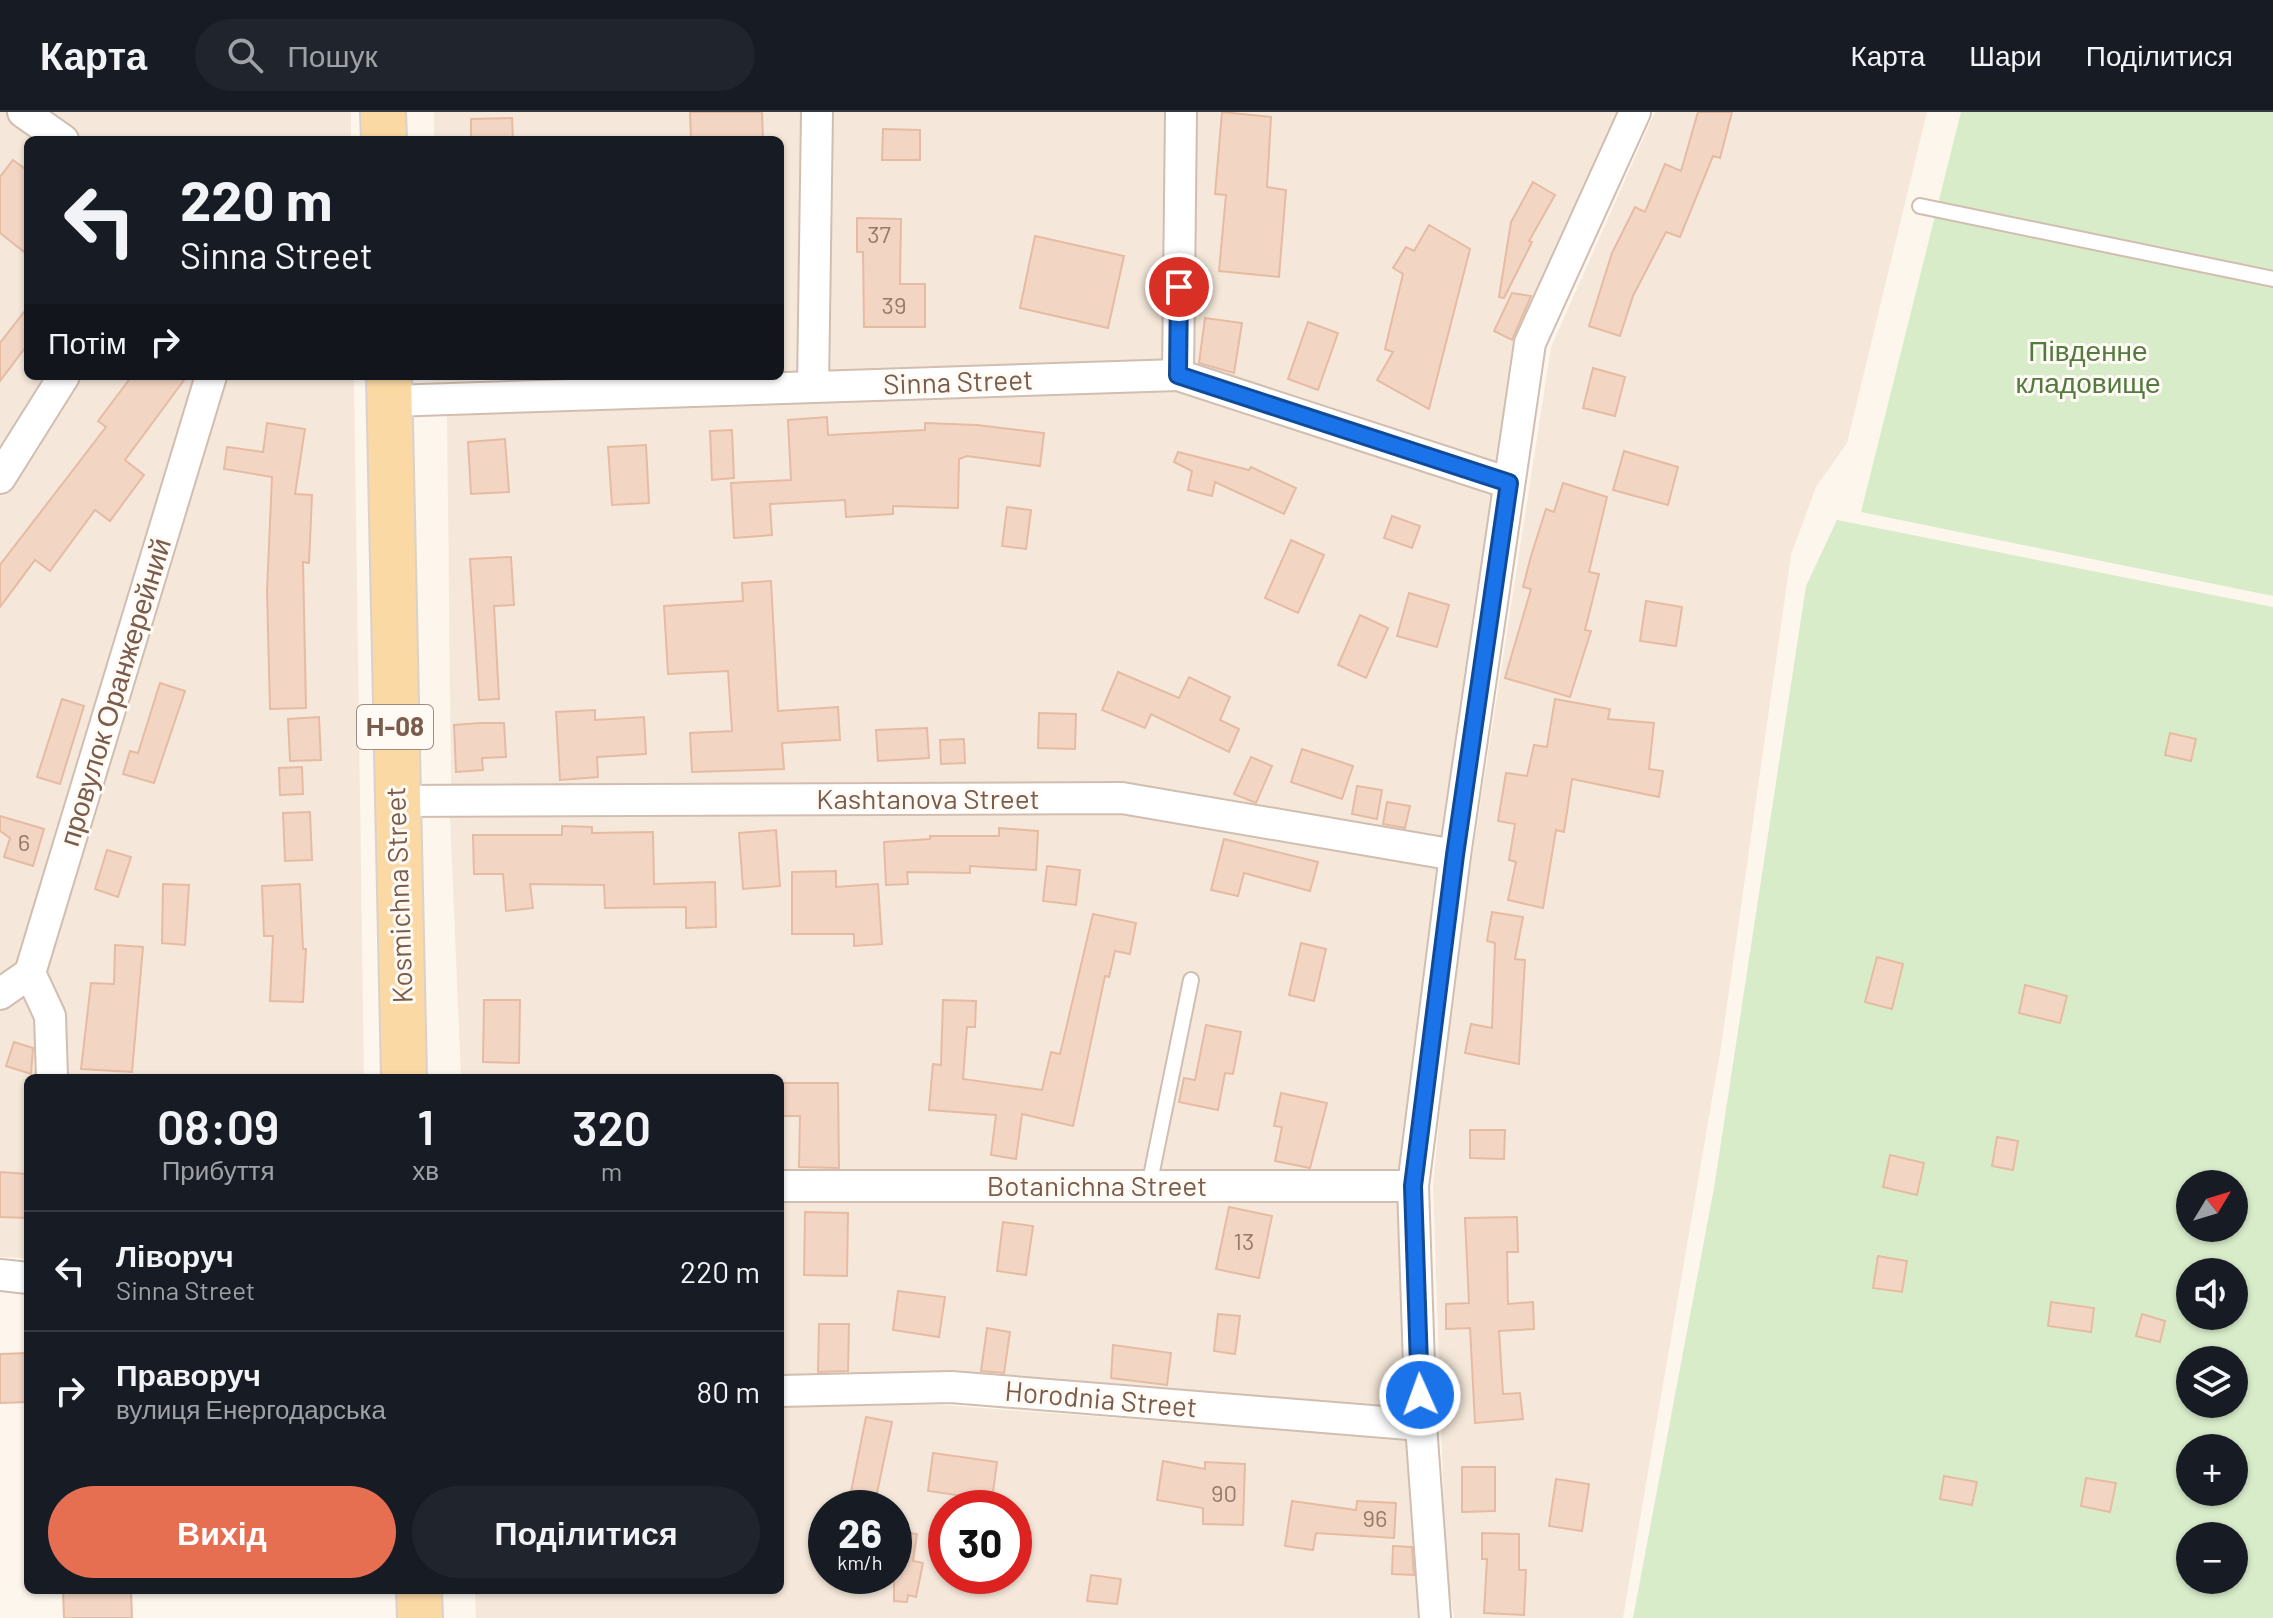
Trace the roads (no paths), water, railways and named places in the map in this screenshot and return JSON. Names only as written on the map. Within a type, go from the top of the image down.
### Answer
[{"type":"main road","points":[[383,112],[384,136]]},
{"type":"main road","name":"Kosmichna Street","points":[[390,389],[404,1074]]},
{"type":"main road","points":[[419,1594],[420,1618]]},
{"type":"street","points":[[23,112],[57,136]]},
{"type":"street","points":[[813,387],[817,112]]},
{"type":"street","points":[[1178,375],[1181,112]]},
{"type":"street","points":[[1435,1618],[1421,1425],[1413,1186],[1455,855],[1530,343],[1635,112]]},
{"type":"street","name":"Sinna Street","points":[[390,389],[813,387],[1178,375],[1509,483]]},
{"type":"street","points":[[0,478],[61,380]]},
{"type":"street","name":"провулок Оранжерейний","points":[[30,973],[210,380]]},
{"type":"street","name":"Kashtanova Street","points":[[397,801],[1122,798],[1455,855]]},
{"type":"street","points":[[0,994],[30,973],[50,1016],[52,1074]]},
{"type":"street","name":"Botanichna Street","points":[[784,1186],[1413,1186]]},
{"type":"street","points":[[0,1275],[24,1278]]},
{"type":"street","name":"Horodnia Street","points":[[784,1391],[951,1387],[1421,1425]]},
{"type":"lane","points":[[1920,206],[2273,279]]},
{"type":"lane","points":[[1149,1186],[1191,980]]},
{"type":"park label","name":"Південне кладовище","points":[[2088,367]]}]
